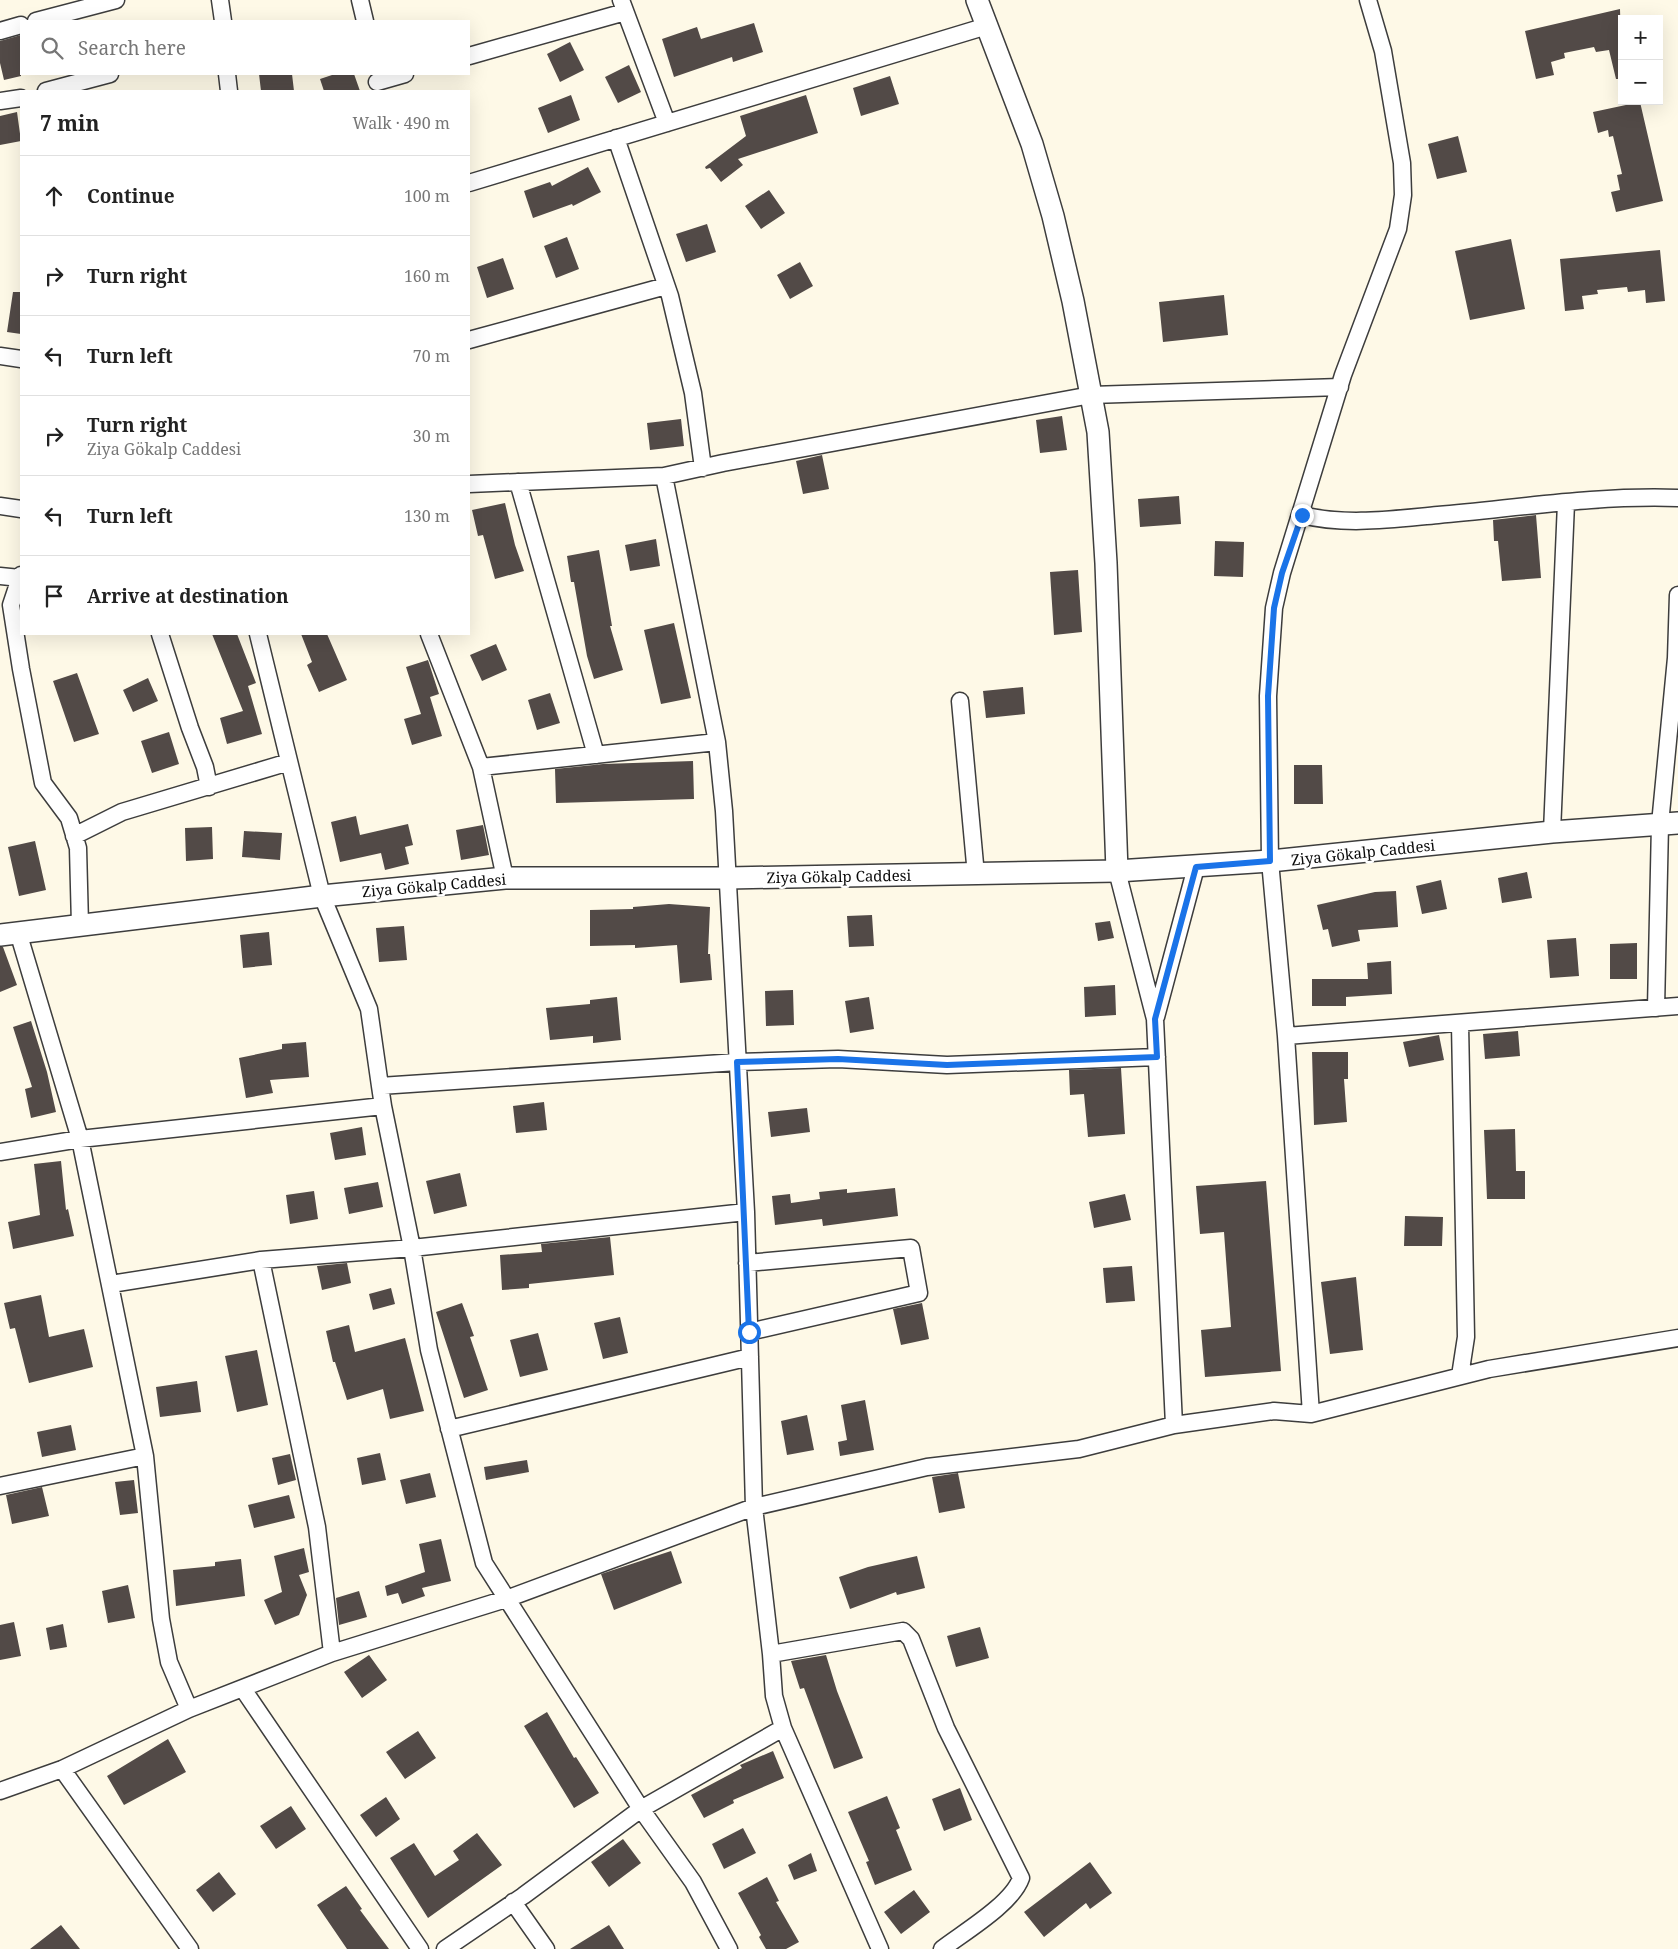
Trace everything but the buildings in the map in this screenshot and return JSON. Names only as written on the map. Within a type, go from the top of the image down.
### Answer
[{"type":"street","points":[[40,20],[116,0]]},
{"type":"street","points":[[220,0],[223,20]]},
{"type":"street","points":[[360,0],[364,20]]},
{"type":"street","points":[[977,0],[1032,144],[1053,216],[1098,432],[1106,563],[1118,871],[1155,1019],[1174,1425]]},
{"type":"street","points":[[1311,1414],[1286,1036],[1270,861],[1268,696],[1274,608],[1282,573],[1302,515],[1340,387],[1398,229],[1403,195],[1402,163],[1383,51],[1368,0]]},
{"type":"street","points":[[470,56],[623,6],[667,123]]},
{"type":"street","points":[[0,31],[20,25]]},
{"type":"street","points":[[470,183],[987,26]]},
{"type":"street","points":[[56,90],[107,75]]},
{"type":"street","points":[[227,75],[229,90]]},
{"type":"street","points":[[377,82],[402,75]]},
{"type":"street","points":[[0,101],[20,98]]},
{"type":"street","points":[[616,138],[666,286],[693,394],[703,468]]},
{"type":"street","points":[[470,340],[666,286]]},
{"type":"street","points":[[0,356],[20,360]]},
{"type":"street","points":[[470,484],[664,476],[1091,395],[1340,387]]},
{"type":"street","points":[[664,476],[717,742],[728,878],[746,1212],[754,1507],[774,1696],[783,1728],[880,1949]]},
{"type":"street","points":[[518,482],[596,755]]},
{"type":"street","points":[[1302,515],[1338,521],[1382,520],[1636,496],[1678,498]]},
{"type":"street","points":[[1552,832],[1566,503]]},
{"type":"street","points":[[0,506],[20,509]]},
{"type":"street","points":[[0,576],[20,577]]},
{"type":"street","points":[[20,580],[11,604],[43,782],[69,818],[78,848],[80,925]]},
{"type":"street","points":[[1656,1008],[1669,823],[1678,595]]},
{"type":"street","points":[[160,635],[210,787]]},
{"type":"street","points":[[258,635],[322,896],[368,1009],[383,1106],[412,1248],[430,1350],[484,1563],[641,1809],[693,1882],[729,1949]]},
{"type":"street","points":[[429,635],[481,767],[505,878]]},
{"type":"street","points":[[960,701],[976,875]]},
{"type":"street","points":[[481,767],[717,742]]},
{"type":"street","points":[[74,836],[122,812],[289,762]]},
{"type":"street","name":"Ziya Gökalp Caddesi","points":[[9,933],[322,896],[505,878],[728,878],[1118,871],[1270,861],[1552,832],[1669,823]]},
{"type":"street","points":[[1155,1019],[1196,867]]},
{"type":"street","points":[[9,933],[80,1139],[145,1456],[161,1619],[169,1662],[189,1709]]},
{"type":"street","points":[[1286,1036],[1678,1006]]},
{"type":"street","points":[[1460,1024],[1466,1337],[1460,1376]]},
{"type":"street","points":[[380,1086],[737,1062],[838,1059],[947,1065],[1157,1057]]},
{"type":"street","points":[[0,1152],[80,1139],[383,1106]]},
{"type":"street","points":[[111,1284],[261,1260],[412,1248],[746,1212]]},
{"type":"street","points":[[747,1263],[911,1248],[919,1293],[749,1332]]},
{"type":"street","points":[[261,1260],[317,1527],[332,1653]]},
{"type":"street","points":[[0,1790],[62,1769],[189,1709],[243,1690],[332,1653],[506,1599],[754,1507],[927,1467],[1079,1449],[1174,1425],[1274,1411],[1311,1414],[1460,1376],[1678,1338]]},
{"type":"street","points":[[449,1429],[750,1358]]},
{"type":"street","points":[[0,1486],[145,1456]]},
{"type":"street","points":[[771,1654],[903,1631],[912,1639],[946,1728],[1021,1878],[1017,1888],[994,1909],[942,1949]]},
{"type":"street","points":[[243,1690],[420,1949]]},
{"type":"street","points":[[445,1949],[641,1809],[783,1728]]},
{"type":"street","points":[[62,1769],[190,1949]]},
{"type":"street","points":[[513,1902],[546,1949]]},
{"type":"route","points":[[749,1332],[746,1212],[737,1062],[838,1059],[947,1065],[1027,1064],[1157,1057],[1155,1019],[1196,867],[1270,861],[1268,696],[1274,608],[1282,573],[1302,515]]}]
